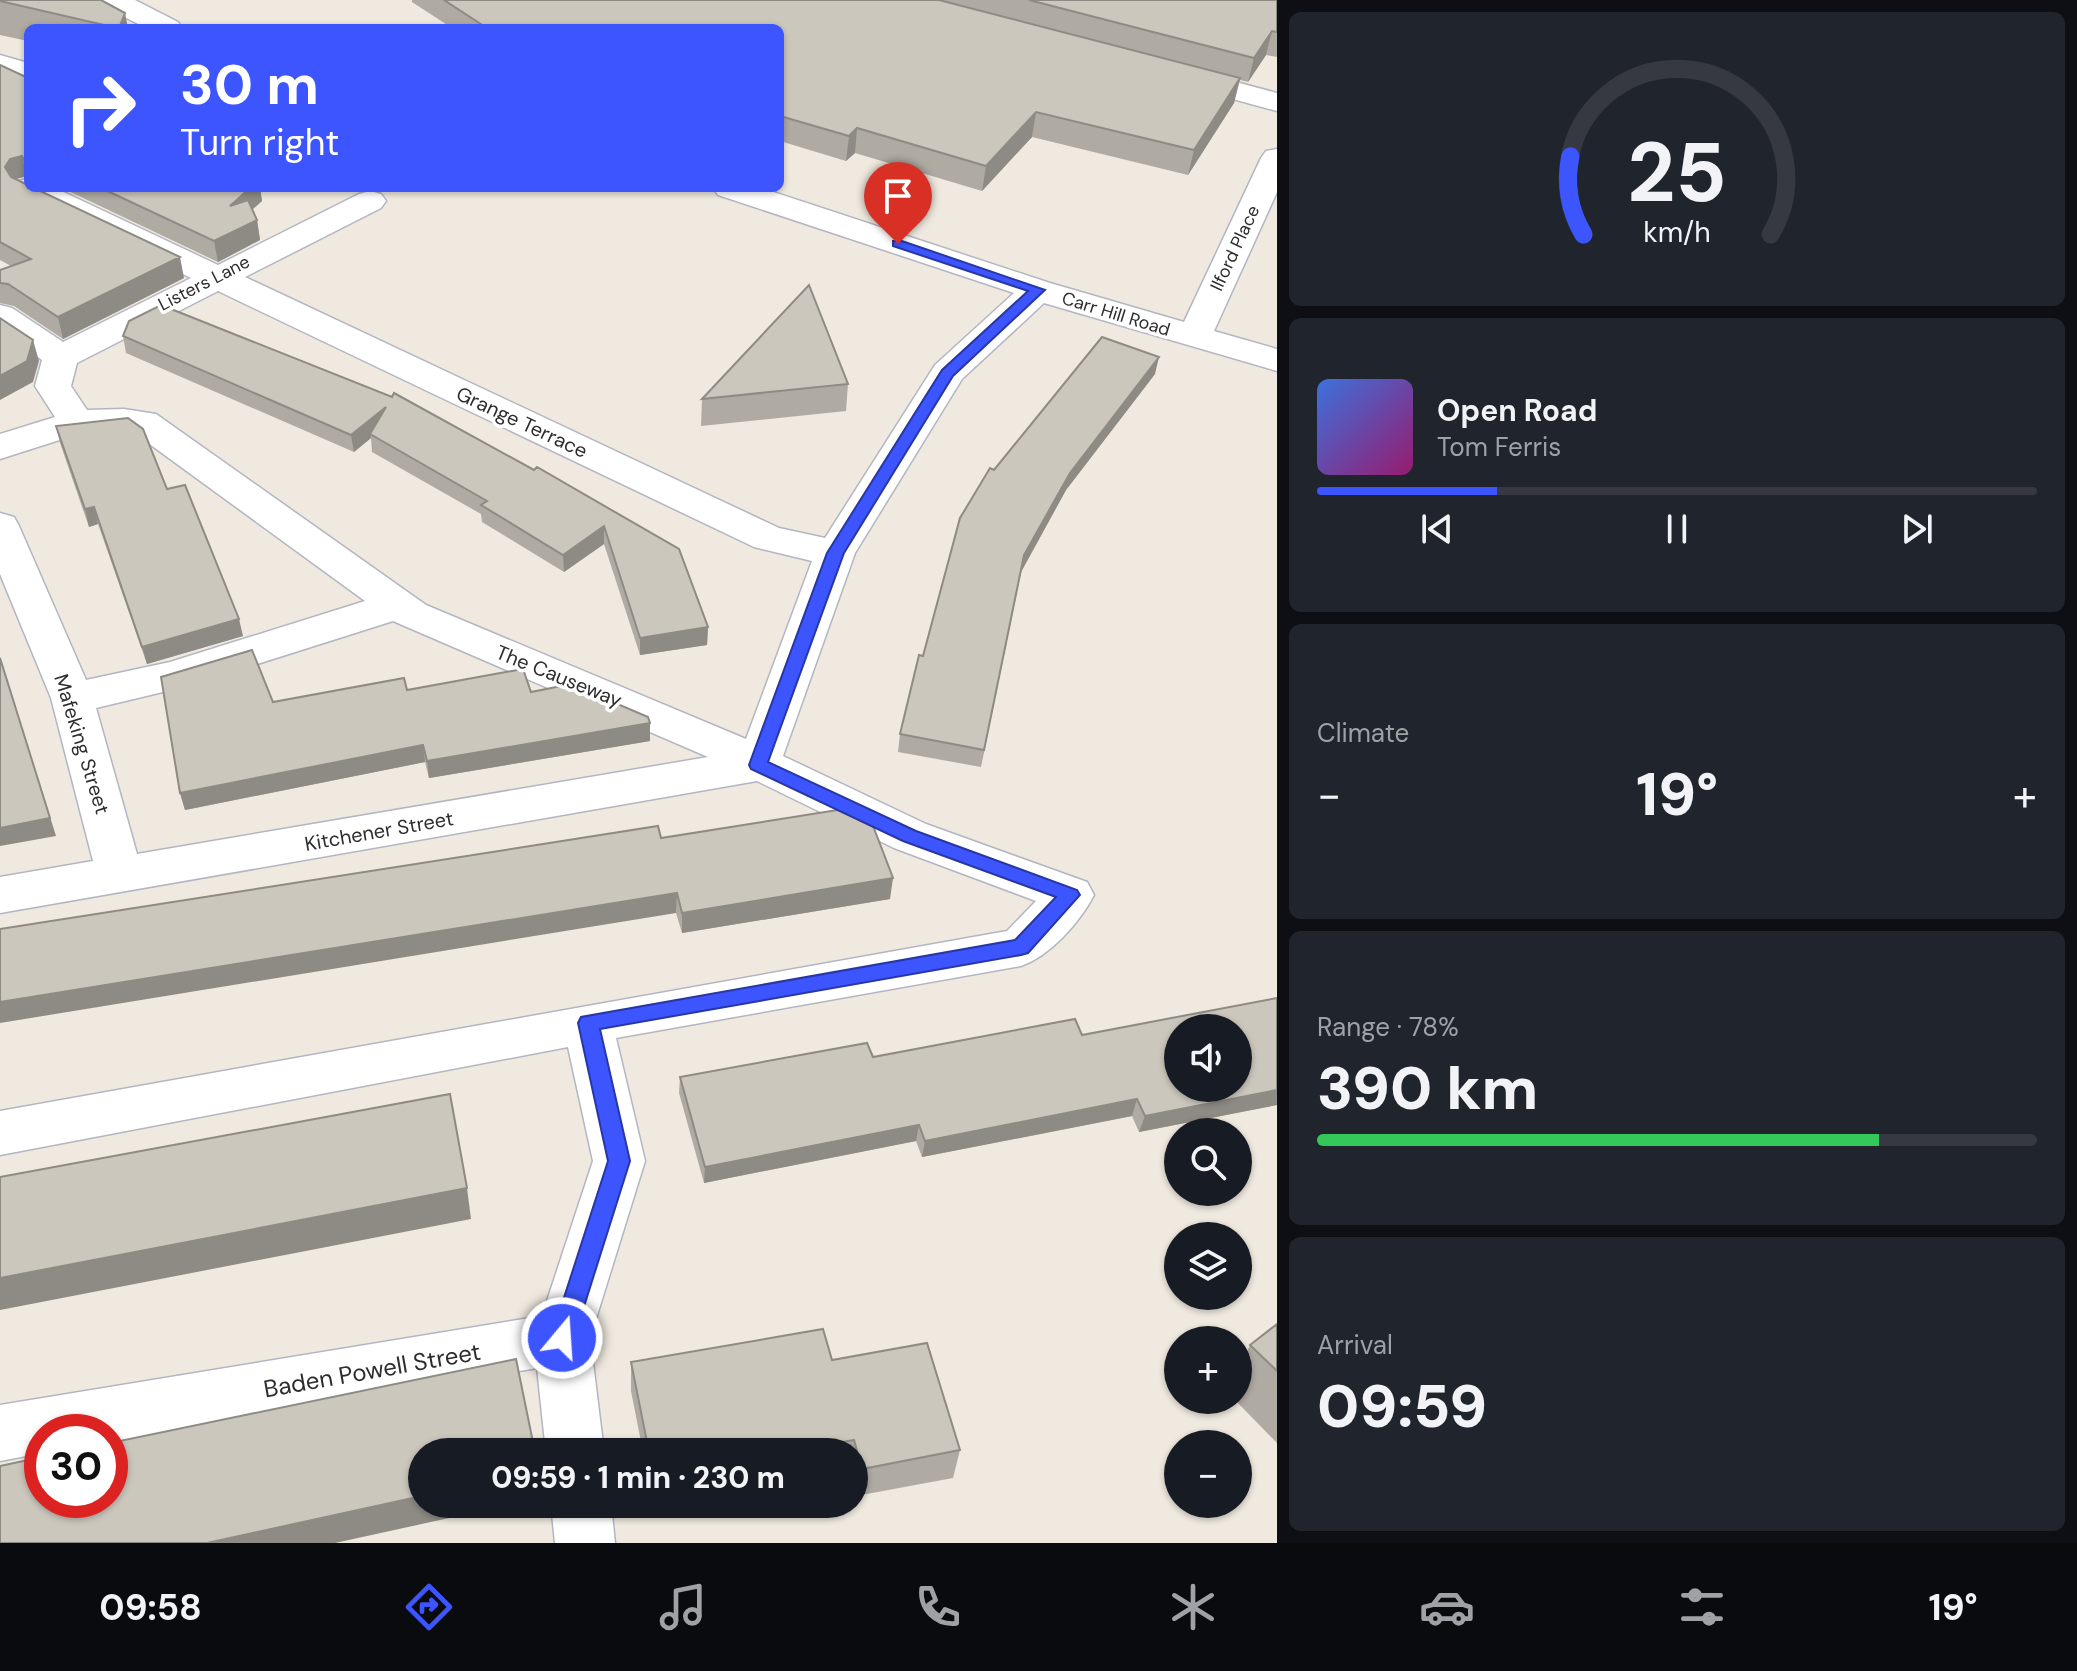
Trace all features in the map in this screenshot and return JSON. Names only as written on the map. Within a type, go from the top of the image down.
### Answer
[{"type":"street","points":[[113,0],[160,24]]},
{"type":"street","points":[[0,64],[24,72]]},
{"type":"street","points":[[1154,69],[1277,102]]},
{"type":"street","name":"Ilford Place","points":[[1194,337],[1277,158]]},
{"type":"street","name":"Grange Terrace","points":[[0,174],[24,186]]},
{"type":"street","name":"Grange Terrace","points":[[37,192],[768,538],[835,553]]},
{"type":"street","name":"Carr Hill Road","points":[[741,192],[1038,290],[1277,360]]},
{"type":"street","name":"Listers Lane","points":[[61,357],[213,277],[355,195]]},
{"type":"street","points":[[758,765],[835,553],[948,373],[1038,290]]},
{"type":"street","points":[[0,315],[61,357],[53,386],[76,421]]},
{"type":"street","name":"The Causeway","points":[[0,447],[76,421],[115,417],[143,422],[396,606],[681,726],[910,836],[1071,895],[1021,947],[588,1023]]},
{"type":"street","name":"Mafeking Street","points":[[0,526],[72,698],[120,877]]},
{"type":"street","points":[[72,698],[173,676],[396,606]]},
{"type":"street","name":"Kitchener Street","points":[[0,895],[120,877],[758,765]]},
{"type":"street","points":[[0,1133],[588,1023],[619,1161],[562,1338],[573,1438]]},
{"type":"street","name":"Baden Powell Street","points":[[0,1433],[562,1338]]},
{"type":"street","points":[[582,1518],[585,1543]]},
{"type":"building","points":[[101,0],[125,13],[121,24],[100,24],[0,1]]},
{"type":"building","points":[[444,0],[939,0],[1240,78],[1194,150],[1036,112],[986,166],[857,128],[849,136],[784,117],[784,24],[481,24]]},
{"type":"building","points":[[1029,0],[1277,0],[1277,32],[1272,31],[1254,58]]},
{"type":"building","points":[[0,65],[24,76],[24,160],[22,156],[10,159],[5,167],[11,177],[24,183],[24,192],[42,192],[180,257],[58,317],[8,284],[0,283],[0,270],[31,259],[0,242]]},
{"type":"building","points":[[110,192],[246,192],[230,206],[248,200],[257,220],[214,241]]},
{"type":"building","points":[[809,285],[848,384],[702,399]]},
{"type":"building","points":[[161,305],[392,397],[394,393],[534,470],[537,467],[679,549],[708,627],[640,638],[604,526],[563,555],[481,505],[487,501],[370,434],[386,407],[351,435],[123,336],[129,321]]},
{"type":"building","points":[[0,318],[33,340],[27,361],[0,376]]},
{"type":"building","points":[[1102,337],[1159,357],[1070,473],[1024,555],[984,750],[900,734],[919,655],[923,656],[960,518],[990,468],[994,470]]},
{"type":"building","points":[[128,418],[143,429],[167,489],[185,485],[239,619],[142,647],[94,507],[85,509],[56,426]]},
{"type":"building","points":[[252,650],[273,702],[404,678],[407,690],[523,669],[531,692],[571,684],[648,717],[650,723],[427,761],[423,745],[180,793],[161,677]]},
{"type":"building","points":[[0,658],[50,818],[0,828]]},
{"type":"building","points":[[850,808],[870,818],[893,878],[682,913],[677,893],[0,1002],[0,929],[658,826],[661,838]]},
{"type":"building","points":[[1277,998],[1277,1090],[1252,1095],[1252,1014],[1193,1014]]},
{"type":"building","points":[[1075,1019],[1082,1035],[1164,1019],[1164,1102],[1216,1102],[1145,1116],[1137,1099],[925,1141],[919,1125],[705,1167],[680,1077],[867,1043],[873,1057]]},
{"type":"building","points":[[450,1094],[467,1188],[0,1278],[0,1177]]},
{"type":"building","points":[[1277,1324],[1277,1371],[1252,1347],[1252,1343]]},
{"type":"building","points":[[823,1329],[832,1360],[927,1343],[960,1450],[868,1468],[868,1438],[646,1438],[631,1362]]},
{"type":"building","points":[[516,1359],[532,1438],[408,1438],[408,1499],[207,1543],[0,1543],[0,1466],[24,1461],[24,1518],[128,1518],[128,1439]]},
{"type":"route","points":[[562,1338],[619,1161],[588,1023],[1021,947],[1071,895],[910,836],[758,765],[835,553],[948,373],[1038,290],[898,244]]}]
